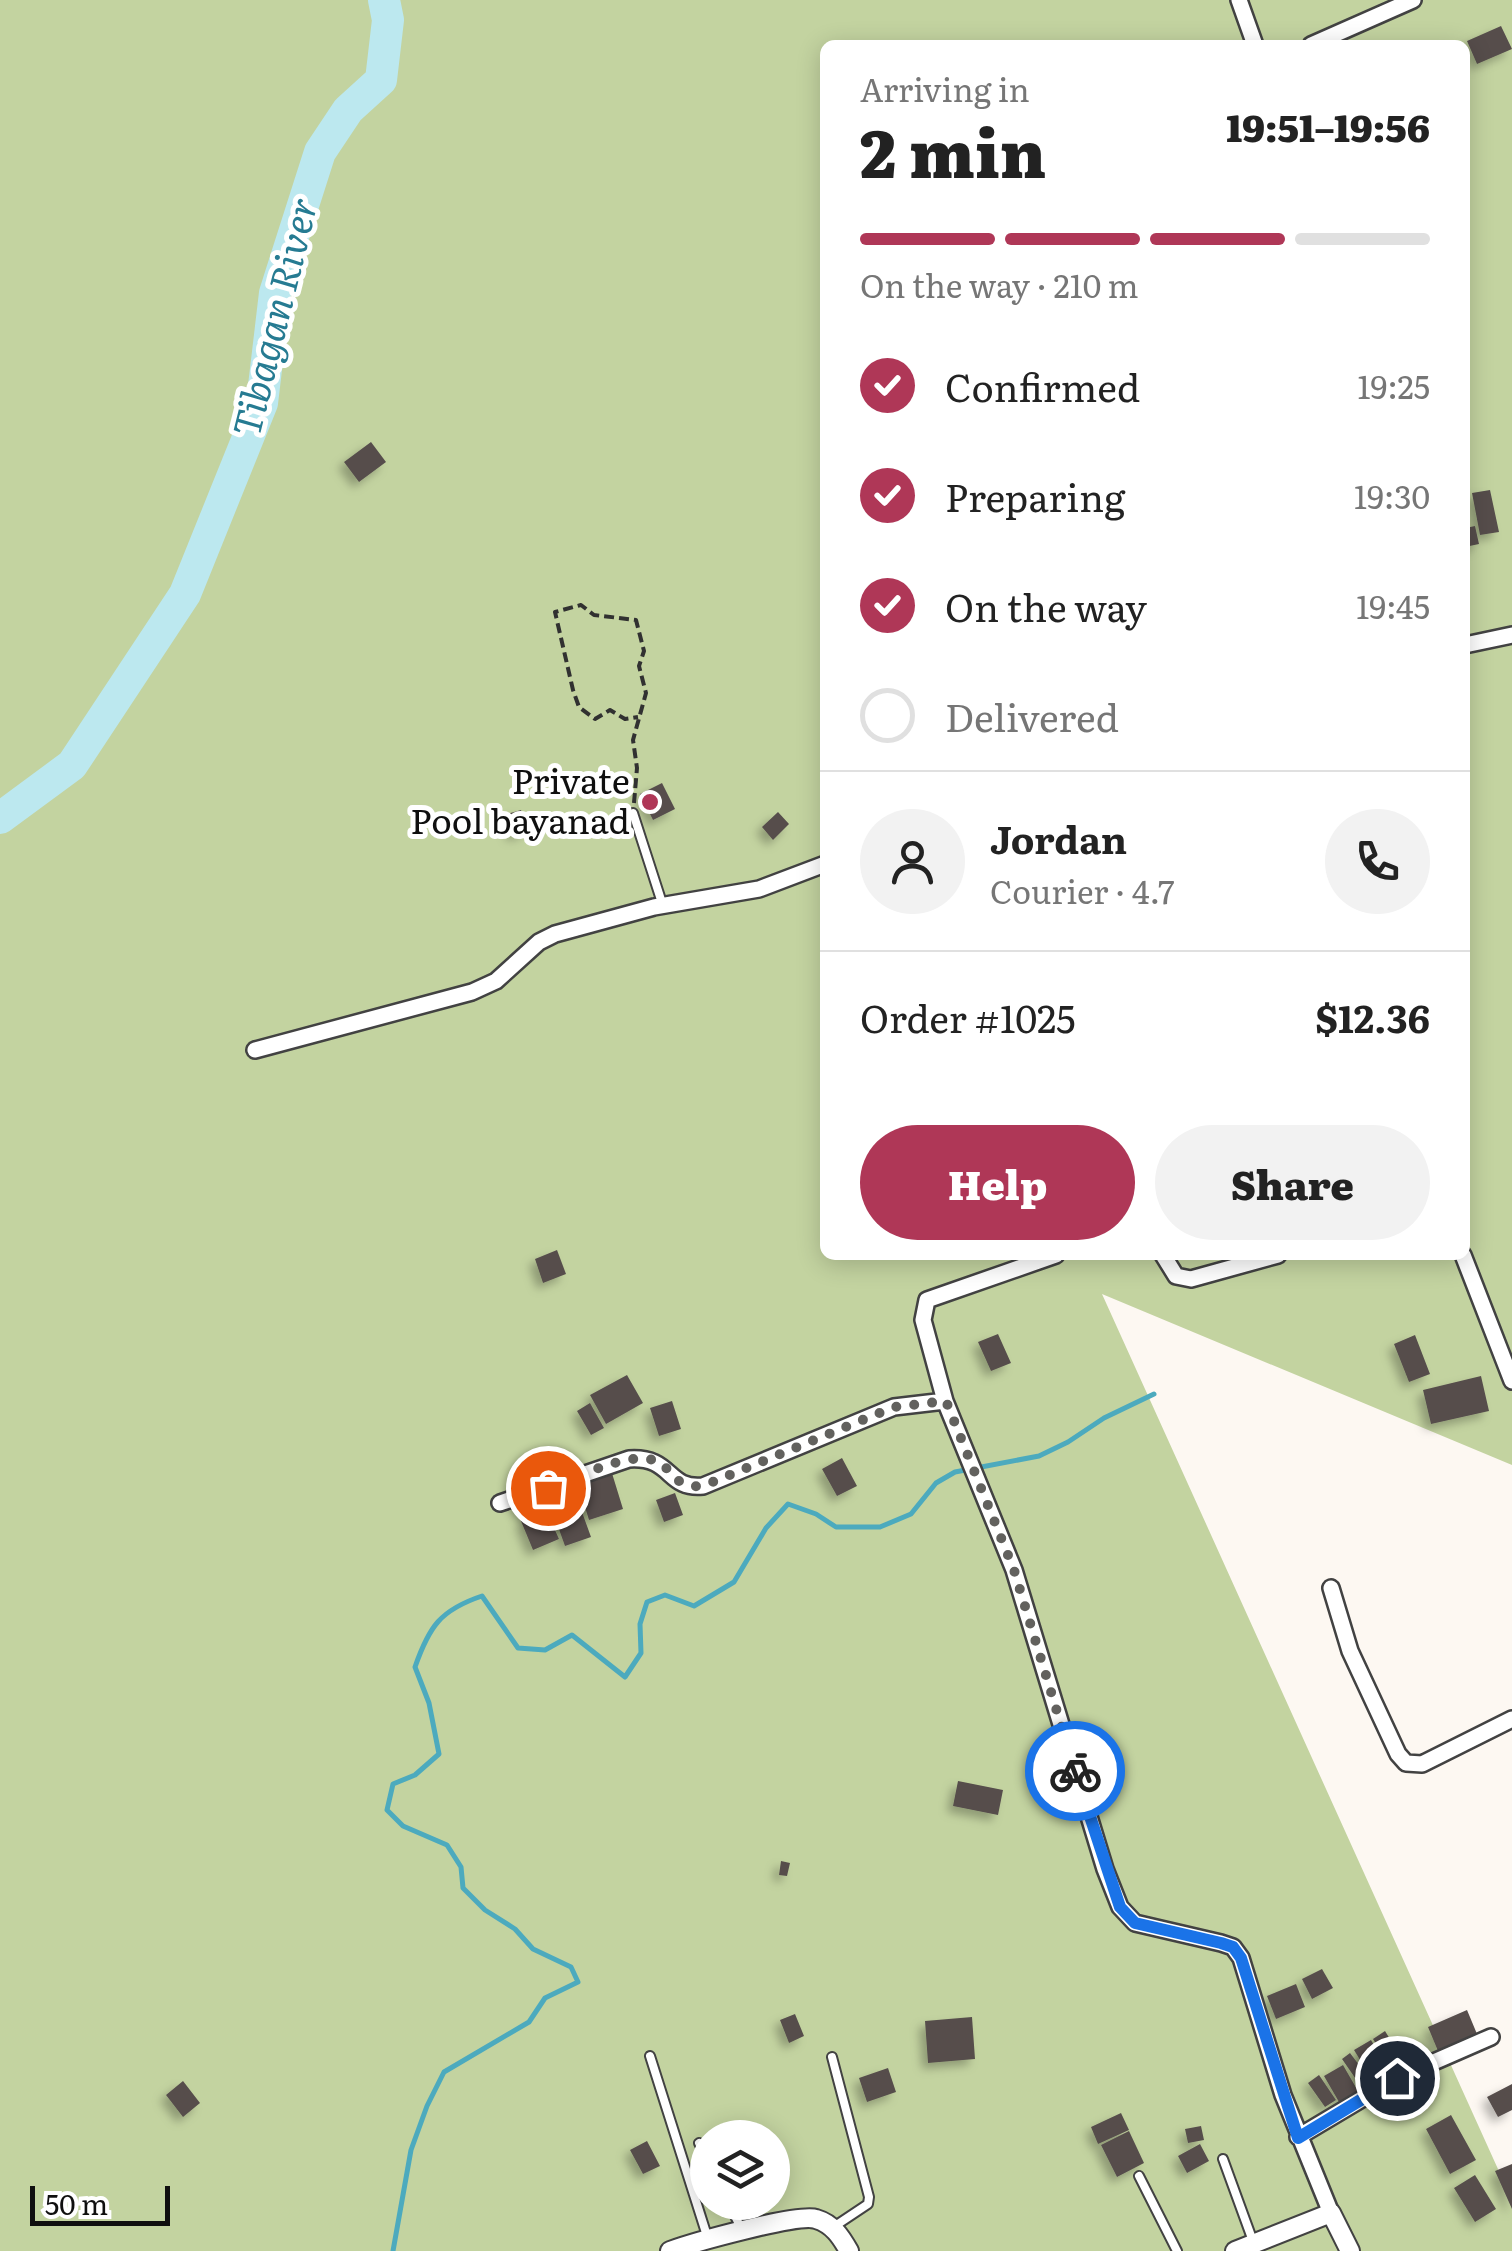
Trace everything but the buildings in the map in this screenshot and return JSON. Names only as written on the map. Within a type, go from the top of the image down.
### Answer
[{"type":"street","points":[[1239,0],[1253,40]]},
{"type":"street","points":[[1323,40],[1413,0]]},
{"type":"street","points":[[1470,645],[1512,635]]},
{"type":"street","points":[[255,1050],[472,992],[496,981],[539,942],[555,934],[663,906],[759,889],[820,866]]},
{"type":"street","points":[[1042,1260],[927,1300],[923,1320],[946,1401],[1014,1570],[1120,1907],[1135,1923],[1233,1947],[1241,1958],[1298,2138],[1350,2251]]},
{"type":"street","points":[[1166,1260],[1176,1276],[1191,1279],[1260,1260]]},
{"type":"street","points":[[1466,1260],[1512,1381]]},
{"type":"street","points":[[500,1503],[629,1460],[646,1458],[666,1468],[678,1483],[688,1488],[703,1486],[894,1407],[946,1401]]},
{"type":"street","points":[[1331,1588],[1350,1650],[1406,1764],[1422,1764],[1512,1720]]},
{"type":"street","points":[[1298,2138],[1397,2078],[1491,2037]]},
{"type":"street","points":[[1235,2251],[1331,2213]]},
{"type":"street","points":[[670,2251],[812,2217],[832,2228],[849,2251]]},
{"type":"lane","points":[[633,813],[663,906]]},
{"type":"lane","points":[[650,2056],[708,2239]]},
{"type":"lane","points":[[832,2057],[869,2197],[868,2204],[832,2228]]},
{"type":"lane","points":[[1223,2159],[1254,2244]]},
{"type":"lane","points":[[1139,2176],[1178,2251]]},
{"type":"lane","points":[[737,2220],[743,2232]]},
{"type":"path","points":[[633,813],[638,768],[633,740],[646,693],[639,666],[644,651],[636,620],[594,615],[581,605],[555,612],[580,707],[596,720],[610,710],[625,719],[638,716]]},
{"type":"green space","points":[[0,0],[1512,0],[1512,1465],[1102,1294],[1512,2200],[1512,2251],[0,2251]]},
{"type":"waterway","name":"Tibagan River","points":[[0,818],[72,765],[185,594],[262,403],[275,293],[320,152],[348,110],[381,80],[388,20],[384,0]]},
{"type":"waterway","points":[[393,2251],[411,2150],[444,2072],[529,2022],[545,1998],[578,1982],[571,1967],[533,1949],[515,1929],[485,1910],[463,1888],[461,1867],[447,1845],[403,1826],[387,1810],[393,1784],[415,1775],[439,1754],[429,1703],[415,1667],[438,1622],[456,1607],[482,1596],[518,1648],[545,1650],[572,1635],[625,1677],[641,1653],[640,1624],[647,1602],[665,1595],[694,1606],[734,1582],[766,1528],[788,1504],[816,1514],[836,1527],[880,1527],[911,1514],[936,1483],[955,1472],[1039,1456],[1154,1394]]},
{"type":"way so far","points":[[548,1488],[629,1460],[646,1458],[666,1468],[678,1483],[688,1488],[703,1486],[862,1418],[894,1407],[946,1401],[1014,1570],[1075,1771]]},
{"type":"place","name":"Private Pool bayanad","points":[[650,802]]},
{"type":"route","points":[[1075,1771],[1120,1907],[1135,1923],[1221,1943],[1233,1947],[1241,1958],[1298,2138],[1397,2078]]}]
